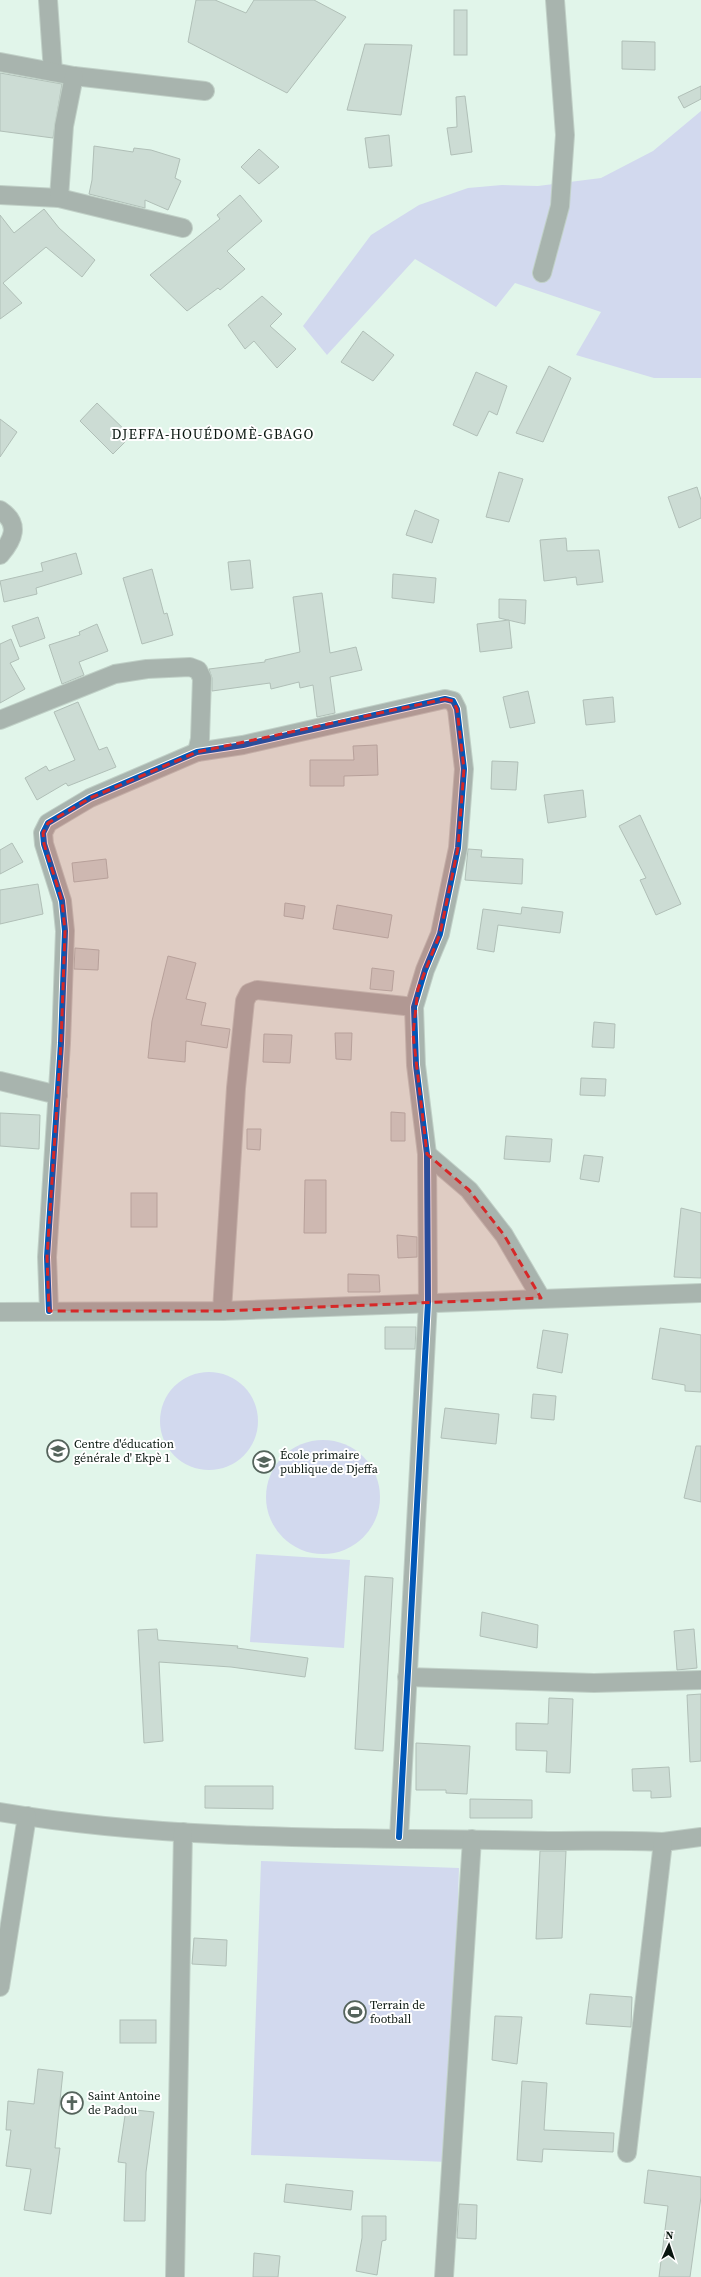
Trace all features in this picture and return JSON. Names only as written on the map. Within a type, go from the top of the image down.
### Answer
[{"type":"street","points":[[48,0],[53,72]]},
{"type":"street","points":[[542,273],[560,206],[565,135],[555,0]]},
{"type":"street","points":[[0,62],[74,76],[205,91]]},
{"type":"street","points":[[59,198],[64,126],[74,76]]},
{"type":"street","points":[[0,195],[59,198],[183,228]]},
{"type":"street","points":[[0,510],[4,512],[13,528],[12,541],[0,555]]},
{"type":"street","points":[[0,720],[115,674],[147,669],[190,667],[198,670],[202,678],[200,739],[197,752]]},
{"type":"street","points":[[49,1311],[47,1257],[58,1095],[65,931],[62,901],[44,844],[43,833],[48,823],[90,798],[197,752],[242,745],[445,699],[453,701],[458,708],[464,769],[458,848],[440,934],[425,970],[414,1007],[416,1065],[427,1154],[428,1302],[399,1837]]},
{"type":"street","points":[[222,1311],[236,1088],[245,1000],[249,993],[257,990],[414,1007]]},
{"type":"street","points":[[0,1082],[58,1095]]},
{"type":"street","points":[[427,1154],[469,1190],[504,1235],[541,1298]]},
{"type":"street","points":[[0,1312],[222,1311],[428,1302],[701,1293]]},
{"type":"street","points":[[407,1677],[594,1683],[701,1680]]},
{"type":"street","points":[[0,1812],[183,1832],[295,1837],[399,1837],[663,1842],[701,1837]]},
{"type":"street","points":[[0,1987],[27,1816]]},
{"type":"street","points":[[175,2277],[183,1832]]},
{"type":"street","points":[[444,2277],[472,1839]]},
{"type":"street","points":[[627,2153],[644,1991],[663,1842]]},
{"type":"highlighted area","points":[[445,699],[453,701],[457,709],[464,769],[458,848],[440,934],[418,989],[413,1034],[427,1154],[469,1190],[504,1235],[541,1298],[222,1311],[49,1311],[47,1257],[61,1043],[65,931],[62,901],[44,844],[43,833],[48,823],[90,798],[197,752]]},
{"type":"shaded area","points":[[701,111],[701,378],[654,378],[576,355],[601,312],[515,283],[496,307],[415,259],[327,355],[303,326],[371,235],[419,205],[468,188],[502,185],[538,186],[601,178],[653,151]]},
{"type":"shaded area","points":[[199,1372],[219,1372],[228,1375],[244,1386],[255,1402],[258,1411],[258,1431],[255,1440],[244,1456],[228,1467],[219,1470],[199,1470],[182,1462],[174,1456],[168,1448],[160,1431],[160,1411],[168,1394],[174,1386],[182,1380]]},
{"type":"shaded area","points":[[323,1440],[345,1444],[363,1457],[376,1475],[380,1497],[376,1519],[363,1537],[345,1550],[323,1554],[301,1550],[283,1537],[270,1519],[266,1497],[270,1475],[283,1457],[301,1444]]},
{"type":"shaded area","points":[[256,1554],[350,1560],[344,1648],[250,1642]]},
{"type":"shaded area","name":"Terrain de football","points":[[261,1861],[459,1868],[449,2162],[251,2155]]},
{"type":"building","points":[[196,0],[215,0],[246,13],[254,0],[314,0],[346,17],[287,93],[188,42]]},
{"type":"building","points":[[454,10],[467,10],[467,55],[454,55]]},
{"type":"building","points":[[622,41],[655,42],[655,70],[622,69]]},
{"type":"building","points":[[365,44],[412,45],[401,115],[347,110]]},
{"type":"building","points":[[0,73],[62,84],[53,138],[0,131]]},
{"type":"building","points":[[701,86],[701,99],[684,108],[678,97]]},
{"type":"building","points":[[465,96],[472,152],[451,155],[447,128],[457,127],[456,97]]},
{"type":"building","points":[[389,135],[392,166],[369,168],[365,138]]},
{"type":"building","points":[[94,146],[133,152],[134,148],[151,150],[180,159],[175,178],[181,181],[168,210],[145,200],[145,208],[89,194],[92,180]]},
{"type":"building","points":[[259,149],[279,167],[259,184],[241,167]]},
{"type":"building","points":[[240,195],[262,221],[227,251],[245,269],[220,290],[218,288],[187,311],[150,275],[220,219],[217,215]]},
{"type":"building","points":[[44,209],[59,228],[95,260],[82,277],[46,247],[3,283],[22,303],[0,319],[0,215],[14,233]]},
{"type":"building","points":[[262,296],[282,314],[270,326],[296,349],[277,368],[254,341],[245,349],[228,325]]},
{"type":"building","points":[[363,331],[394,355],[373,381],[341,362]]},
{"type":"building","points":[[549,366],[571,378],[543,442],[516,433]]},
{"type":"building","points":[[476,372],[507,386],[497,415],[489,411],[477,436],[453,425]]},
{"type":"building","points":[[97,403],[131,436],[113,454],[80,421]]},
{"type":"building","points":[[0,419],[17,432],[0,457]]},
{"type":"building","points":[[499,472],[523,479],[509,522],[486,517]]},
{"type":"building","points":[[697,487],[701,500],[701,518],[679,528],[668,497]]},
{"type":"building","points":[[415,510],[439,520],[432,543],[406,535]]},
{"type":"building","points":[[566,538],[567,551],[599,550],[603,582],[577,585],[576,577],[544,581],[540,540]]},
{"type":"building","points":[[76,553],[82,574],[36,588],[37,594],[4,602],[0,581],[43,571],[41,563]]},
{"type":"building","points":[[250,560],[253,588],[231,590],[228,562]]},
{"type":"building","points":[[152,569],[164,614],[167,613],[173,635],[142,644],[123,578]]},
{"type":"building","points":[[393,574],[436,578],[434,603],[392,598]]},
{"type":"building","points":[[322,593],[330,653],[356,647],[362,670],[330,677],[335,713],[317,717],[313,685],[300,688],[299,682],[271,689],[270,683],[212,691],[212,678],[209,669],[265,662],[265,660],[300,652],[293,597]]},
{"type":"building","points":[[499,599],[526,600],[525,624],[499,618]]},
{"type":"building","points":[[38,617],[45,638],[20,647],[12,626]]},
{"type":"building","points":[[509,620],[512,648],[480,652],[477,624]]},
{"type":"building","points":[[97,624],[108,651],[79,662],[84,675],[62,684],[49,645],[80,635],[79,632]]},
{"type":"building","points":[[11,639],[19,659],[10,663],[25,689],[0,703],[0,644]]},
{"type":"building","points":[[528,691],[535,723],[510,728],[503,697]]},
{"type":"building","points":[[613,697],[615,722],[586,725],[583,700]]},
{"type":"building","points":[[78,702],[99,750],[107,747],[116,767],[68,786],[66,783],[37,800],[25,778],[46,766],[49,771],[75,760],[54,712]]},
{"type":"building","points":[[377,745],[378,775],[344,776],[344,786],[310,786],[310,760],[354,760],[353,746]]},
{"type":"building","points":[[492,761],[518,762],[516,790],[491,789]]},
{"type":"building","points":[[583,790],[586,817],[548,823],[544,795]]},
{"type":"building","points":[[640,815],[681,904],[656,915],[640,880],[646,878],[619,826]]},
{"type":"building","points":[[12,843],[23,862],[0,874],[0,850]]},
{"type":"building","points":[[468,849],[482,850],[481,857],[523,859],[522,884],[465,880]]},
{"type":"building","points":[[106,859],[108,878],[74,882],[72,863]]},
{"type":"building","points":[[38,884],[43,914],[0,924],[0,890]]},
{"type":"building","points":[[285,903],[305,906],[303,919],[284,916]]},
{"type":"building","points":[[337,905],[392,915],[388,938],[333,929]]},
{"type":"building","points":[[522,907],[563,912],[560,933],[498,925],[494,952],[477,949],[483,909],[521,914]]},
{"type":"building","points":[[75,948],[99,950],[98,970],[74,969]]},
{"type":"building","points":[[168,956],[196,963],[186,999],[206,1003],[201,1025],[230,1029],[227,1048],[186,1041],[185,1062],[148,1058],[152,1021]]},
{"type":"building","points":[[372,968],[394,971],[392,991],[370,989]]},
{"type":"building","points":[[594,1022],[615,1024],[614,1048],[592,1047]]},
{"type":"building","points":[[335,1033],[352,1033],[351,1060],[336,1059]]},
{"type":"building","points":[[264,1034],[292,1035],[290,1063],[263,1062]]},
{"type":"building","points":[[581,1078],[606,1079],[605,1096],[580,1095]]},
{"type":"building","points":[[391,1112],[405,1113],[405,1141],[391,1141]]},
{"type":"building","points":[[0,1113],[40,1115],[39,1149],[0,1146]]},
{"type":"building","points":[[247,1129],[261,1129],[260,1150],[247,1149]]},
{"type":"building","points":[[506,1136],[552,1139],[550,1162],[504,1159]]},
{"type":"building","points":[[584,1155],[603,1157],[599,1182],[580,1179]]},
{"type":"building","points":[[305,1180],[326,1180],[326,1233],[304,1233]]},
{"type":"building","points":[[131,1193],[157,1193],[157,1227],[131,1227]]},
{"type":"building","points":[[681,1208],[701,1213],[701,1278],[674,1277]]},
{"type":"building","points":[[397,1235],[417,1237],[417,1257],[398,1258]]},
{"type":"building","points":[[348,1274],[379,1275],[380,1292],[348,1292]]},
{"type":"building","points":[[385,1327],[416,1327],[415,1349],[385,1349]]},
{"type":"building","points":[[660,1328],[701,1335],[701,1392],[685,1391],[685,1385],[652,1379]]},
{"type":"building","points":[[543,1330],[568,1334],[562,1373],[537,1368]]},
{"type":"building","points":[[533,1394],[556,1396],[554,1420],[531,1418]]},
{"type":"building","points":[[445,1408],[499,1414],[496,1444],[441,1438]]},
{"type":"building","points":[[696,1446],[701,1446],[701,1502],[684,1498]]},
{"type":"building","points":[[365,1576],[393,1578],[383,1751],[355,1749]]},
{"type":"building","points":[[482,1612],[538,1625],[537,1648],[480,1636]]},
{"type":"building","points":[[157,1629],[158,1640],[238,1646],[237,1648],[308,1658],[305,1677],[231,1667],[159,1662],[163,1741],[144,1743],[138,1630]]},
{"type":"building","points":[[694,1629],[697,1668],[677,1670],[674,1631]]},
{"type":"building","points":[[701,1694],[701,1761],[690,1762],[687,1695]]},
{"type":"building","points":[[549,1698],[573,1699],[570,1773],[546,1772],[547,1751],[516,1750],[516,1723],[548,1724]]},
{"type":"building","points":[[416,1743],[470,1746],[467,1794],[446,1793],[446,1790],[416,1790]]},
{"type":"building","points":[[669,1767],[671,1797],[651,1798],[651,1791],[633,1791],[632,1769]]},
{"type":"building","points":[[205,1786],[273,1786],[273,1809],[205,1808]]},
{"type":"building","points":[[470,1799],[532,1800],[532,1818],[470,1818]]},
{"type":"building","points":[[540,1851],[566,1851],[562,1938],[536,1939]]},
{"type":"building","points":[[194,1938],[227,1940],[226,1966],[192,1964]]},
{"type":"building","points":[[590,1994],[632,1997],[631,2027],[586,2024]]},
{"type":"building","points":[[495,2016],[522,2017],[517,2064],[492,2060]]},
{"type":"building","points":[[120,2020],[156,2020],[156,2043],[120,2043]]},
{"type":"building","points":[[38,2069],[63,2072],[55,2148],[60,2148],[51,2214],[24,2210],[31,2169],[6,2166],[11,2130],[6,2130],[8,2101],[34,2104]]},
{"type":"building","points":[[522,2081],[547,2083],[544,2130],[614,2133],[613,2152],[543,2149],[542,2162],[517,2160]]},
{"type":"building","points":[[126,2109],[154,2112],[146,2172],[145,2221],[124,2221],[126,2163],[118,2162]]},
{"type":"building","points":[[648,2170],[701,2177],[701,2197],[690,2277],[659,2277],[668,2206],[644,2203]]},
{"type":"building","points":[[286,2184],[353,2191],[351,2210],[284,2202]]},
{"type":"building","points":[[459,2204],[477,2205],[476,2239],[457,2238]]},
{"type":"building","points":[[362,2216],[386,2216],[386,2240],[382,2241],[377,2275],[356,2271],[362,2238]]},
{"type":"building","points":[[254,2253],[280,2256],[278,2277],[253,2277]]},
{"type":"cycle path","points":[[49,1311],[47,1257],[61,1043],[65,931],[62,901],[44,844],[43,833],[48,823],[90,798],[197,752],[243,745],[445,699],[453,701],[457,709],[464,769],[458,848],[440,934],[425,970],[414,1007],[416,1065],[427,1154],[428,1302],[399,1837]]},
{"type":"place","name":"Centre d'éducation générale d' Ekpè 1","points":[[58,1451]]},
{"type":"place","name":"École primaire publique de Djeffa","points":[[264,1462]]},
{"type":"place","name":"Terrain de football","points":[[355,2012]]},
{"type":"place","name":"Saint Antoine de Padou","points":[[72,2103]]},
{"type":"district","name":"DJEFFA-HOUÉDOMÈ-GBAGO","points":[[213,434]]}]
